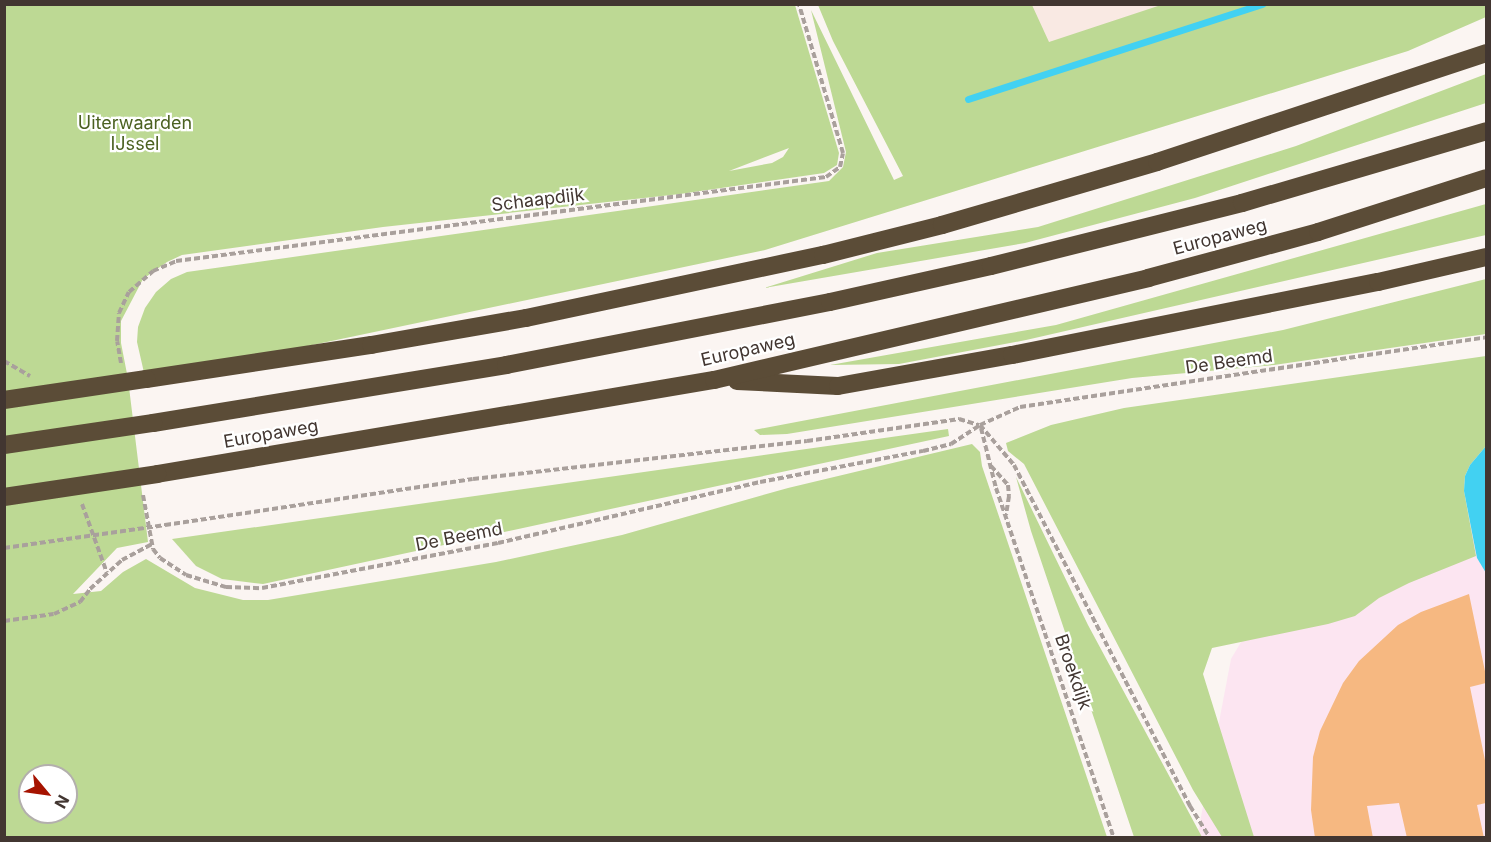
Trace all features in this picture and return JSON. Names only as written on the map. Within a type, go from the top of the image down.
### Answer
[{"type":"highway","points":[[1366,94],[1486,42]]},
{"type":"highway","points":[[4,400],[371,345],[526,318],[822,255],[942,225],[1157,162],[1486,53]]},
{"type":"highway","name":"Europaweg","points":[[4,445],[506,365],[830,302],[991,266],[1242,203],[1486,131]]},
{"type":"highway","name":"Europaweg","points":[[4,497],[157,474],[714,380],[1148,279],[1318,232],[1486,178]]},
{"type":"highway","points":[[714,380],[838,386],[1011,356],[1378,282],[1486,257]]},
{"type":"path","name":"Schaapdijk","points":[[123,375],[117,341],[119,313],[129,292],[153,271],[176,261],[826,177],[840,166],[843,153],[800,4]]},
{"type":"path","name":"De Beemd","points":[[152,544],[155,554],[186,575],[226,587],[262,588],[498,543],[760,482],[923,451],[951,444],[980,425],[1020,407],[1486,337]]},
{"type":"path","points":[[4,361],[32,378]]},
{"type":"path","points":[[4,548],[473,479],[807,441],[960,419],[980,425],[1014,465],[1190,806],[1210,837]]},
{"type":"path","name":"Broekdijk","points":[[980,425],[1005,516],[1114,837]]},
{"type":"path","points":[[990,465],[1008,485],[1009,496],[1005,516]]},
{"type":"path","points":[[4,621],[54,614],[80,602],[107,573],[135,551],[152,544],[142,487]]},
{"type":"path","points":[[78,495],[107,573]]},
{"type":"shaded area","points":[[983,5],[1354,5],[1019,90]]},
{"type":"shaded area","points":[[1486,517],[1486,837],[1197,838],[1231,659],[1273,588]]},
{"type":"green space","name":"Uiterwaarden IJssel","points":[[5,5],[795,5],[839,153],[837,165],[824,173],[680,194],[383,227],[182,255],[167,262],[143,279],[121,321],[121,343],[128,379],[148,542],[117,548],[73,594],[101,591],[123,572],[146,559],[195,588],[243,600],[268,600],[496,562],[622,535],[788,488],[972,444],[980,452],[982,466],[1107,837],[5,838]],"holes":[[[789,148],[783,157],[772,163],[729,171]]]},
{"type":"green space","points":[[818,5],[1032,5],[1049,42],[1161,5],[1486,5],[1486,17],[1408,51],[765,250],[193,370],[145,377],[137,342],[138,327],[145,308],[156,292],[171,279],[187,272],[829,181],[843,167],[846,152],[811,10],[894,180],[903,176],[833,41]]},
{"type":"green space","points":[[1486,74],[1486,103],[1195,198],[1025,243],[764,288],[877,253],[1038,227],[1296,146]]},
{"type":"green space","points":[[1486,204],[1486,235],[1026,340],[899,364],[830,365],[1056,325]]},
{"type":"green space","points":[[1486,279],[1486,334],[1274,365],[1132,378],[787,434],[760,435],[754,430],[1283,330]]},
{"type":"green space","points":[[1486,356],[1486,446],[1470,465],[1465,476],[1464,491],[1476,556],[1409,583],[1379,598],[1355,616],[1328,624],[1212,648],[1203,674],[1254,837],[1222,837],[1193,790],[1024,464],[1008,451],[1006,443],[1051,425],[1124,408]]},
{"type":"green space","points":[[948,429],[949,436],[263,584],[222,579],[196,566],[172,539]]},
{"type":"green space","points":[[1016,477],[1088,625],[1202,837],[1134,837],[1031,531]]},
{"type":"water","points":[[1486,446],[1486,573],[1477,558],[1464,491],[1465,476],[1470,465]]},
{"type":"building","points":[[1469,594],[1486,676],[1486,683],[1470,687],[1486,765],[1486,803],[1477,805],[1484,838],[1407,838],[1399,803],[1367,806],[1373,838],[1315,838],[1311,810],[1313,757],[1320,731],[1343,683],[1359,661],[1398,625],[1421,612]]},
{"type":"waterway","points":[[968,99],[1262,4]]}]
